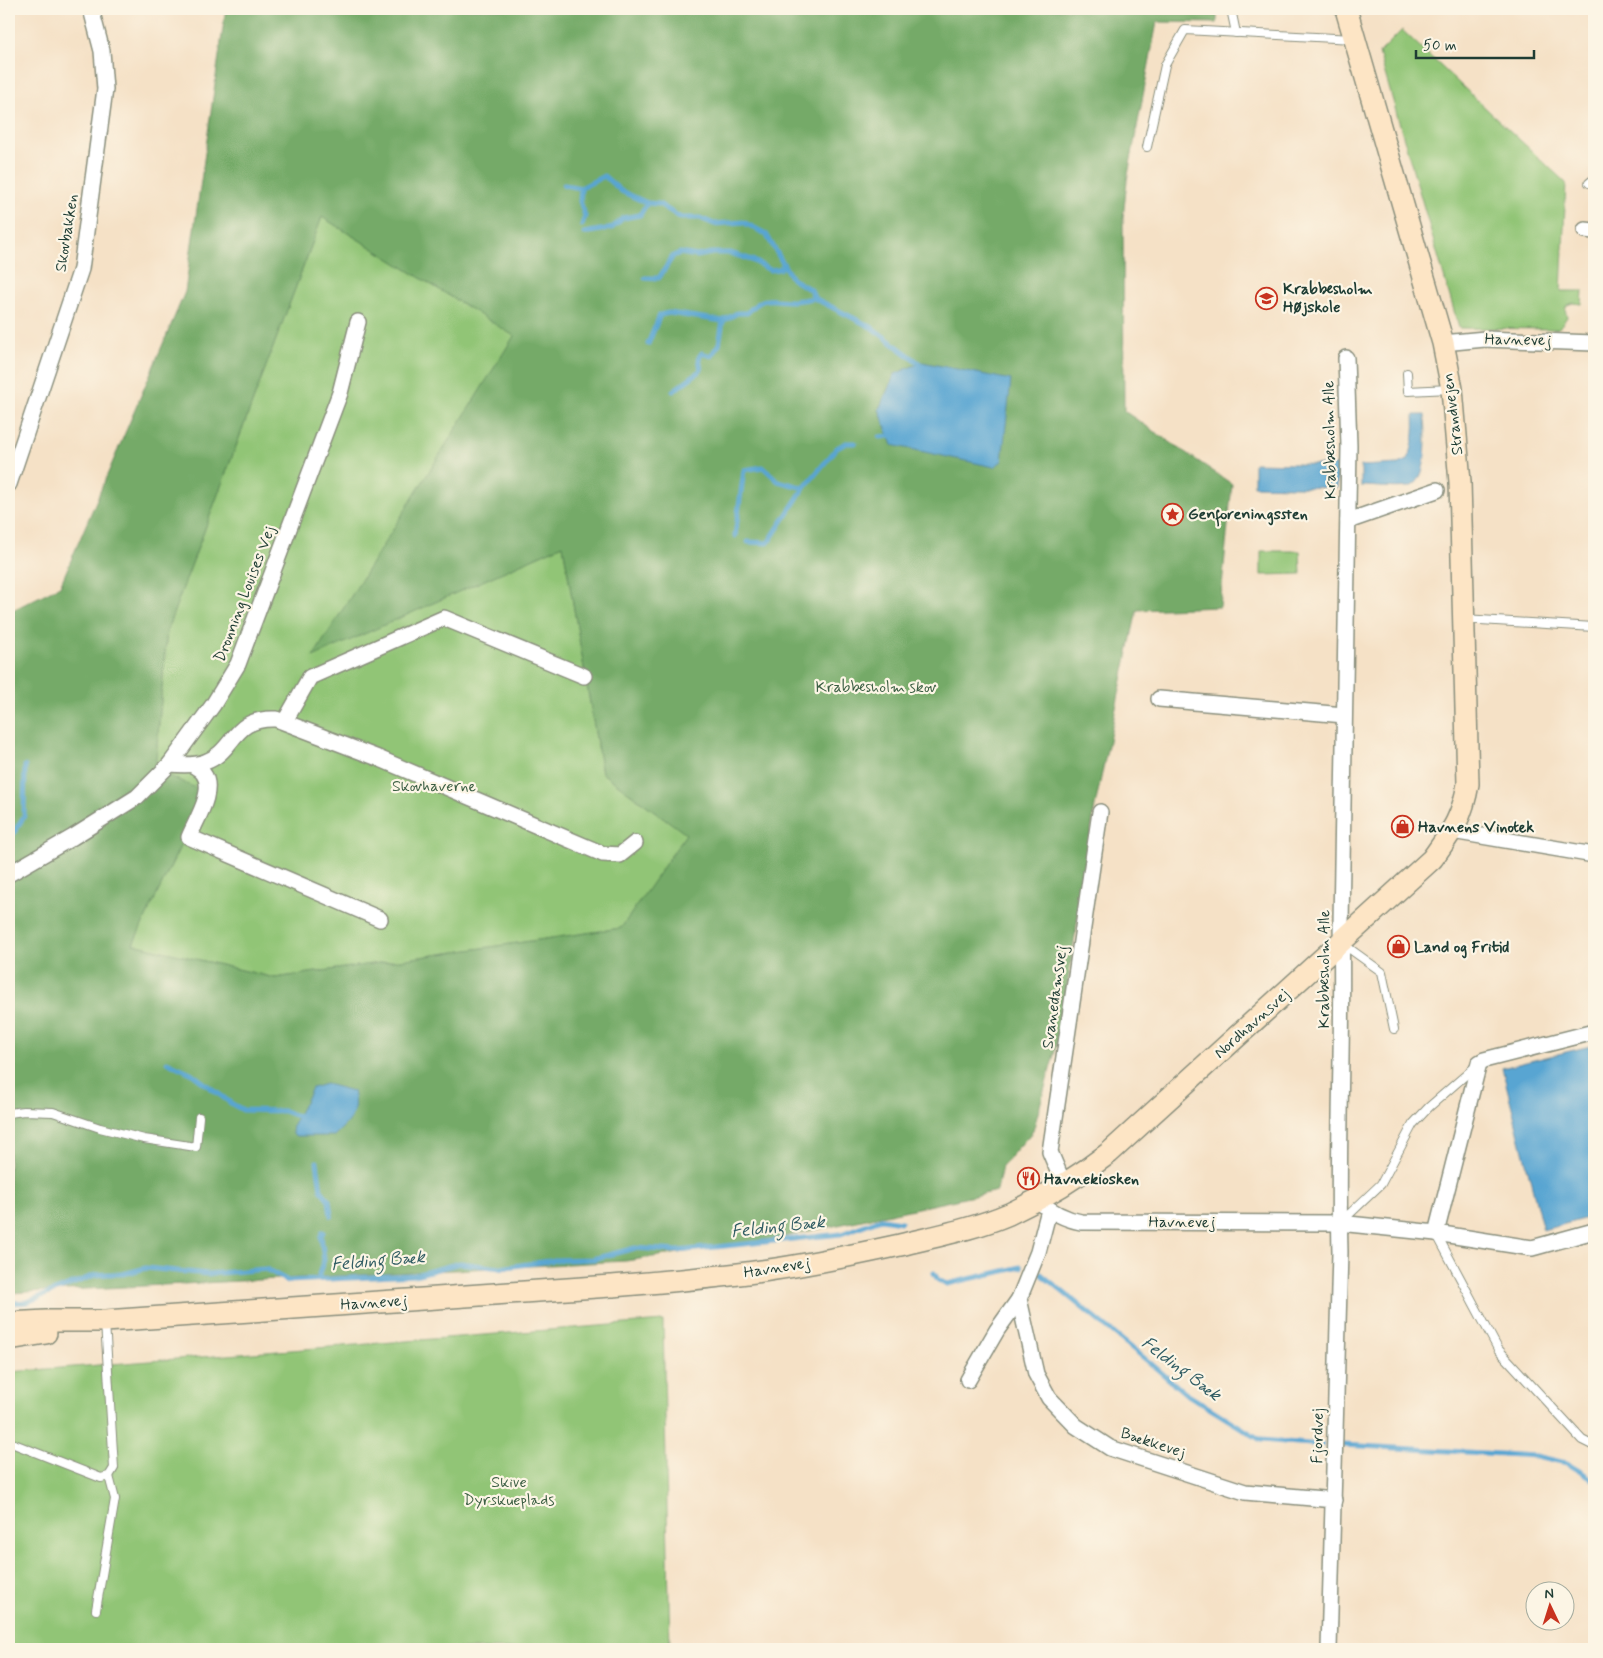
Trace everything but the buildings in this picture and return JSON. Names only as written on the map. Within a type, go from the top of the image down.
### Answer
[{"type":"street","name":"Skovbakken","points":[[9,484],[81,269],[105,89],[102,51],[91,9]]},
{"type":"street","name":"Strandvejen","points":[[1346,9],[1443,343],[1452,389],[1460,482],[1468,784],[1460,818],[1452,831]]},
{"type":"street","name":"Dronning Louises Vej","points":[[9,874],[137,797],[170,764],[213,705],[238,664],[340,393],[358,322]]},
{"type":"street","name":"Havnevej","points":[[1443,343],[1485,338],[1594,343]]},
{"type":"street","name":"Krabbesholm Alle","points":[[1339,1223],[1341,942],[1349,446],[1346,358]]},
{"type":"street","name":"Krabbesholm Alle","points":[[1348,521],[1437,490]]},
{"type":"street","points":[[285,721],[310,677],[444,618],[584,676]]},
{"type":"street","points":[[1159,699],[1344,715]]},
{"type":"street","points":[[170,764],[194,765],[206,762],[215,757],[241,728],[266,718],[276,719],[378,758],[603,854],[620,854],[635,843]]},
{"type":"street","points":[[194,765],[203,773],[208,788],[207,797],[189,837],[380,919]]},
{"type":"street","name":"Svanedamsvej","points":[[1064,1185],[1050,1152],[1100,812]]},
{"type":"street","points":[[1452,831],[1594,855]]},
{"type":"street","name":"Nordhavnsvej","points":[[1043,1205],[1064,1185],[1102,1158],[1128,1136],[1432,859],[1452,831]]},
{"type":"street","points":[[1436,1233],[1479,1063],[1484,1060],[1594,1032]]},
{"type":"street","name":"Havnevej","points":[[9,1323],[105,1321],[611,1286],[763,1271],[843,1258],[946,1234],[1007,1214],[1043,1205],[1071,1220],[1081,1222],[1339,1223],[1436,1233],[1532,1248],[1594,1231]]},
{"type":"street","points":[[968,1380],[997,1330],[1019,1299],[1038,1252],[1043,1205]]},
{"type":"street","name":"Fjordvej","points":[[1329,1649],[1340,1252],[1339,1223]]},
{"type":"street","name":"Bækkevej","points":[[1019,1299],[1036,1374],[1049,1398],[1076,1426],[1110,1448],[1246,1492],[1334,1500]]},
{"type":"street","name":"Havnevej","points":[[9,1339],[105,1321]]},
{"type":"lane","points":[[1231,9],[1236,33]]},
{"type":"lane","points":[[1147,146],[1165,65],[1185,30],[1355,39]]},
{"type":"lane","points":[[1407,373],[1408,391],[1452,389]]},
{"type":"lane","points":[[1464,620],[1594,627]]},
{"type":"lane","points":[[1341,942],[1382,972],[1394,1029]]},
{"type":"lane","points":[[1339,1223],[1381,1184],[1413,1124],[1428,1107],[1479,1063]]},
{"type":"lane","points":[[9,1113],[24,1111],[53,1112],[109,1131],[144,1139],[196,1147],[199,1117]]},
{"type":"lane","points":[[1436,1233],[1498,1349],[1582,1440],[1594,1446]]},
{"type":"lane","points":[[9,1442],[101,1478],[109,1476],[114,1468],[105,1321]]},
{"type":"lane","points":[[96,1610],[115,1499],[109,1476]]},
{"type":"green space","name":"Krabbesholm skov","points":[[228,9],[1217,9],[1217,23],[1157,22],[1127,180],[1123,218],[1124,411],[1232,484],[1220,607],[1137,610],[1095,806],[1060,1033],[1033,1131],[1002,1166],[997,1191],[773,1239],[626,1261],[9,1293],[9,612],[60,586],[185,292],[225,14]],"holes":[[[322,217],[514,336],[313,657],[563,545],[602,773],[686,834],[621,928],[275,978],[133,944],[206,793],[155,769],[167,630]],[[895,374],[892,445],[879,409]]]},
{"type":"green space","points":[[1402,30],[1566,183],[1561,291],[1583,291],[1582,304],[1573,303],[1567,305],[1565,309],[1567,317],[1557,329],[1459,328],[1379,53]]},
{"type":"green space","name":"Skovhaverne","points":[[322,217],[515,336],[314,656],[563,545],[602,773],[687,834],[622,928],[275,978],[133,944],[205,794],[155,769],[167,630]]},
{"type":"green space","points":[[1261,551],[1300,551],[1301,574],[1261,575]]},
{"type":"green space","name":"Skive Dyrskueplads","points":[[663,1321],[670,1649],[9,1649],[9,1372]]},
{"type":"water","points":[[922,362],[1011,380],[1002,461],[994,467],[892,445],[879,409],[895,374]]},
{"type":"water","points":[[1414,415],[1425,415],[1426,433],[1423,467],[1420,477],[1415,484],[1403,488],[1361,486],[1361,466],[1398,464],[1408,460],[1414,438]]},
{"type":"water","points":[[1254,463],[1338,465],[1337,488],[1254,486]]},
{"type":"water","points":[[1594,1045],[1594,1216],[1543,1230],[1502,1068]]},
{"type":"water","points":[[326,1084],[353,1091],[354,1106],[351,1116],[334,1136],[296,1136],[292,1133],[293,1125],[312,1088]]},
{"type":"waterway","points":[[564,185],[581,188],[604,176],[621,191],[647,203],[659,204],[681,218],[700,218],[714,224],[743,222],[766,234],[792,279],[811,290],[814,298],[871,327],[919,363]]},
{"type":"waterway","points":[[581,188],[580,201],[585,216],[582,225]]},
{"type":"waterway","points":[[584,233],[612,228],[623,218],[640,215],[647,203]]},
{"type":"waterway","points":[[645,278],[659,278],[673,256],[680,253],[697,256],[712,253],[730,253],[752,260],[770,270],[779,269],[784,265]]},
{"type":"waterway","points":[[648,344],[660,315],[669,313],[723,321],[737,313],[747,313],[762,301],[793,301],[814,298]]},
{"type":"waterway","points":[[673,391],[701,370],[699,357],[702,353],[711,356],[719,344],[723,321]]},
{"type":"waterway","points":[[880,437],[889,436]]},
{"type":"waterway","points":[[748,542],[768,543],[804,488],[837,448],[846,443],[855,443]]},
{"type":"waterway","points":[[735,536],[744,470],[763,467],[778,481],[804,488]]},
{"type":"waterway","points":[[9,841],[24,816],[25,766]]},
{"type":"waterway","points":[[167,1062],[191,1073],[243,1110],[284,1111],[297,1116]]},
{"type":"waterway","points":[[317,1162],[321,1190],[329,1200],[331,1216]]},
{"type":"waterway","name":"Felding Bæk","points":[[9,1303],[27,1302],[95,1275],[123,1274],[146,1268],[208,1274],[266,1269],[288,1281],[415,1275],[460,1263],[500,1268],[556,1260],[593,1259],[635,1248],[677,1251],[841,1234],[881,1219],[901,1222]]},
{"type":"waterway","points":[[319,1279],[324,1260],[321,1236],[323,1232]]},
{"type":"waterway","name":"Felding Bæk","points":[[934,1273],[938,1280],[947,1284],[1021,1267]]},
{"type":"waterway","name":"Felding Bæk","points":[[1041,1274],[1185,1393],[1261,1440],[1322,1445]]},
{"type":"waterway","name":"Felding Bæk","points":[[1343,1445],[1536,1456],[1566,1463],[1594,1480]]},
{"type":"place","name":"Krabbesholm Højskole","points":[[1267,298]]},
{"type":"place","name":"Genforeningssten","points":[[1172,514]]},
{"type":"place","name":"Havnens Vinotek","points":[[1402,827]]},
{"type":"place","name":"Land og Fritid","points":[[1398,947]]},
{"type":"place","name":"Havnekiosken","points":[[1028,1179]]}]
